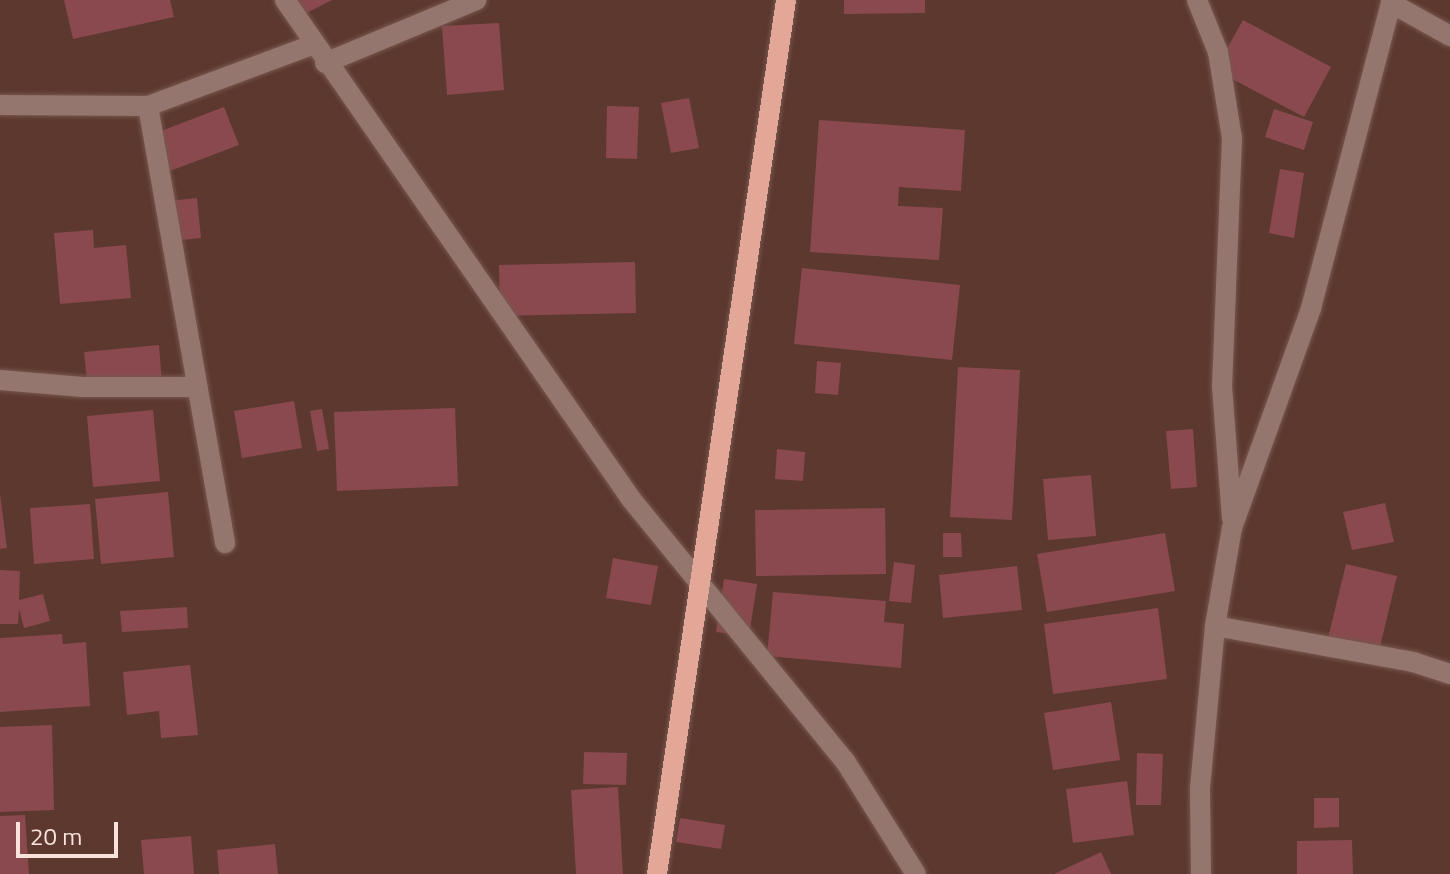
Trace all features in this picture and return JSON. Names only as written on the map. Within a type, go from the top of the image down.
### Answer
[{"type":"main road","points":[[657,874],[786,0]]},
{"type":"street","points":[[285,0],[312,45],[551,387],[701,584],[845,761],[916,874]]},
{"type":"street","points":[[325,63],[476,0]]},
{"type":"street","points":[[1197,0],[1218,52],[1232,138],[1222,386],[1232,528]]},
{"type":"street","points":[[1201,874],[1200,788],[1215,626],[1232,528],[1311,308],[1392,2],[1450,36]]},
{"type":"street","points":[[0,105],[148,106],[312,45]]},
{"type":"street","points":[[148,106],[225,543]]},
{"type":"street","points":[[0,380],[83,387],[197,387]]},
{"type":"street","points":[[1215,626],[1413,662],[1450,674]]},
{"type":"building","points":[[64,0],[170,0],[174,17],[73,39]]},
{"type":"building","points":[[283,0],[332,0],[293,20]]},
{"type":"building","points":[[844,0],[925,0],[925,13],[844,14]]},
{"type":"building","points":[[1243,20],[1331,67],[1304,117],[1215,70]]},
{"type":"building","points":[[499,23],[504,90],[447,95],[442,26]]},
{"type":"building","points":[[689,98],[699,148],[671,153],[661,103]]},
{"type":"building","points":[[607,106],[639,107],[637,159],[606,158]]},
{"type":"building","points":[[224,107],[239,145],[162,174],[148,136]]},
{"type":"building","points":[[1274,109],[1313,122],[1304,150],[1265,137]]},
{"type":"building","points":[[819,120],[965,130],[961,191],[899,187],[898,206],[943,208],[939,260],[810,252]]},
{"type":"building","points":[[1280,169],[1304,173],[1294,238],[1269,233]]},
{"type":"building","points":[[197,198],[201,238],[163,242],[159,202]]},
{"type":"building","points":[[93,230],[94,248],[126,245],[131,298],[60,304],[54,233]]},
{"type":"building","points":[[635,262],[636,313],[500,316],[499,265]]},
{"type":"building","points":[[802,268],[960,285],[952,360],[794,344]]},
{"type":"building","points":[[159,345],[162,384],[88,391],[84,352]]},
{"type":"building","points":[[817,361],[841,363],[838,395],[815,393]]},
{"type":"building","points":[[958,367],[1020,370],[1012,520],[950,517]]},
{"type":"building","points":[[294,401],[302,448],[242,458],[234,411]]},
{"type":"building","points":[[455,408],[458,486],[337,491],[334,412]]},
{"type":"building","points":[[322,409],[329,449],[317,451],[310,411]]},
{"type":"building","points":[[153,410],[160,481],[93,487],[87,416]]},
{"type":"building","points":[[1193,429],[1197,487],[1171,489],[1166,431]]},
{"type":"building","points":[[777,449],[805,452],[803,481],[775,479]]},
{"type":"building","points":[[1091,475],[1096,536],[1048,540],[1043,479]]},
{"type":"building","points":[[168,492],[174,557],[101,564],[95,499]]},
{"type":"building","points":[[0,494],[7,548],[0,549]]},
{"type":"building","points":[[1385,503],[1394,542],[1352,550],[1343,512]]},
{"type":"building","points":[[90,504],[94,559],[34,564],[30,508]]},
{"type":"building","points":[[885,508],[886,574],[756,576],[755,510]]},
{"type":"building","points":[[943,533],[961,533],[962,557],[943,557]]},
{"type":"building","points":[[1165,533],[1175,591],[1047,612],[1037,554]]},
{"type":"building","points":[[613,558],[658,566],[651,605],[606,598]]},
{"type":"building","points":[[894,562],[915,565],[911,603],[889,601]]},
{"type":"building","points":[[1346,564],[1397,576],[1379,651],[1328,638]]},
{"type":"building","points":[[1017,566],[1022,610],[943,618],[939,575]]},
{"type":"building","points":[[0,570],[20,571],[19,600],[43,594],[50,621],[24,628],[19,609],[18,624],[0,624]]},
{"type":"building","points":[[724,579],[757,584],[749,636],[716,632]]},
{"type":"building","points":[[773,592],[886,601],[884,622],[904,624],[901,668],[767,656]]},
{"type":"building","points":[[187,607],[188,628],[122,632],[120,611]]},
{"type":"building","points":[[1158,608],[1167,679],[1053,694],[1044,624]]},
{"type":"building","points":[[62,634],[63,644],[86,642],[90,706],[0,712],[0,638]]},
{"type":"building","points":[[190,665],[198,735],[161,738],[159,711],[127,715],[123,672]]},
{"type":"building","points":[[1111,702],[1120,760],[1053,770],[1044,713]]},
{"type":"building","points":[[52,725],[54,810],[0,812],[0,727]]},
{"type":"building","points":[[584,752],[627,753],[626,785],[583,784]]},
{"type":"building","points":[[1137,753],[1163,754],[1161,805],[1136,805]]},
{"type":"building","points":[[1127,781],[1134,835],[1073,843],[1066,789]]},
{"type":"building","points":[[618,787],[623,874],[576,874],[571,790]]},
{"type":"building","points":[[1314,798],[1339,798],[1339,827],[1314,828]]},
{"type":"building","points":[[25,815],[29,874],[0,874],[0,816]]},
{"type":"building","points":[[680,818],[725,825],[721,849],[676,842]]},
{"type":"building","points":[[191,836],[194,874],[144,874],[141,840]]},
{"type":"building","points":[[1352,840],[1353,874],[1297,874],[1297,841]]},
{"type":"building","points":[[275,844],[278,874],[219,874],[217,850]]},
{"type":"building","points":[[1101,852],[1111,874],[1054,874]]}]
